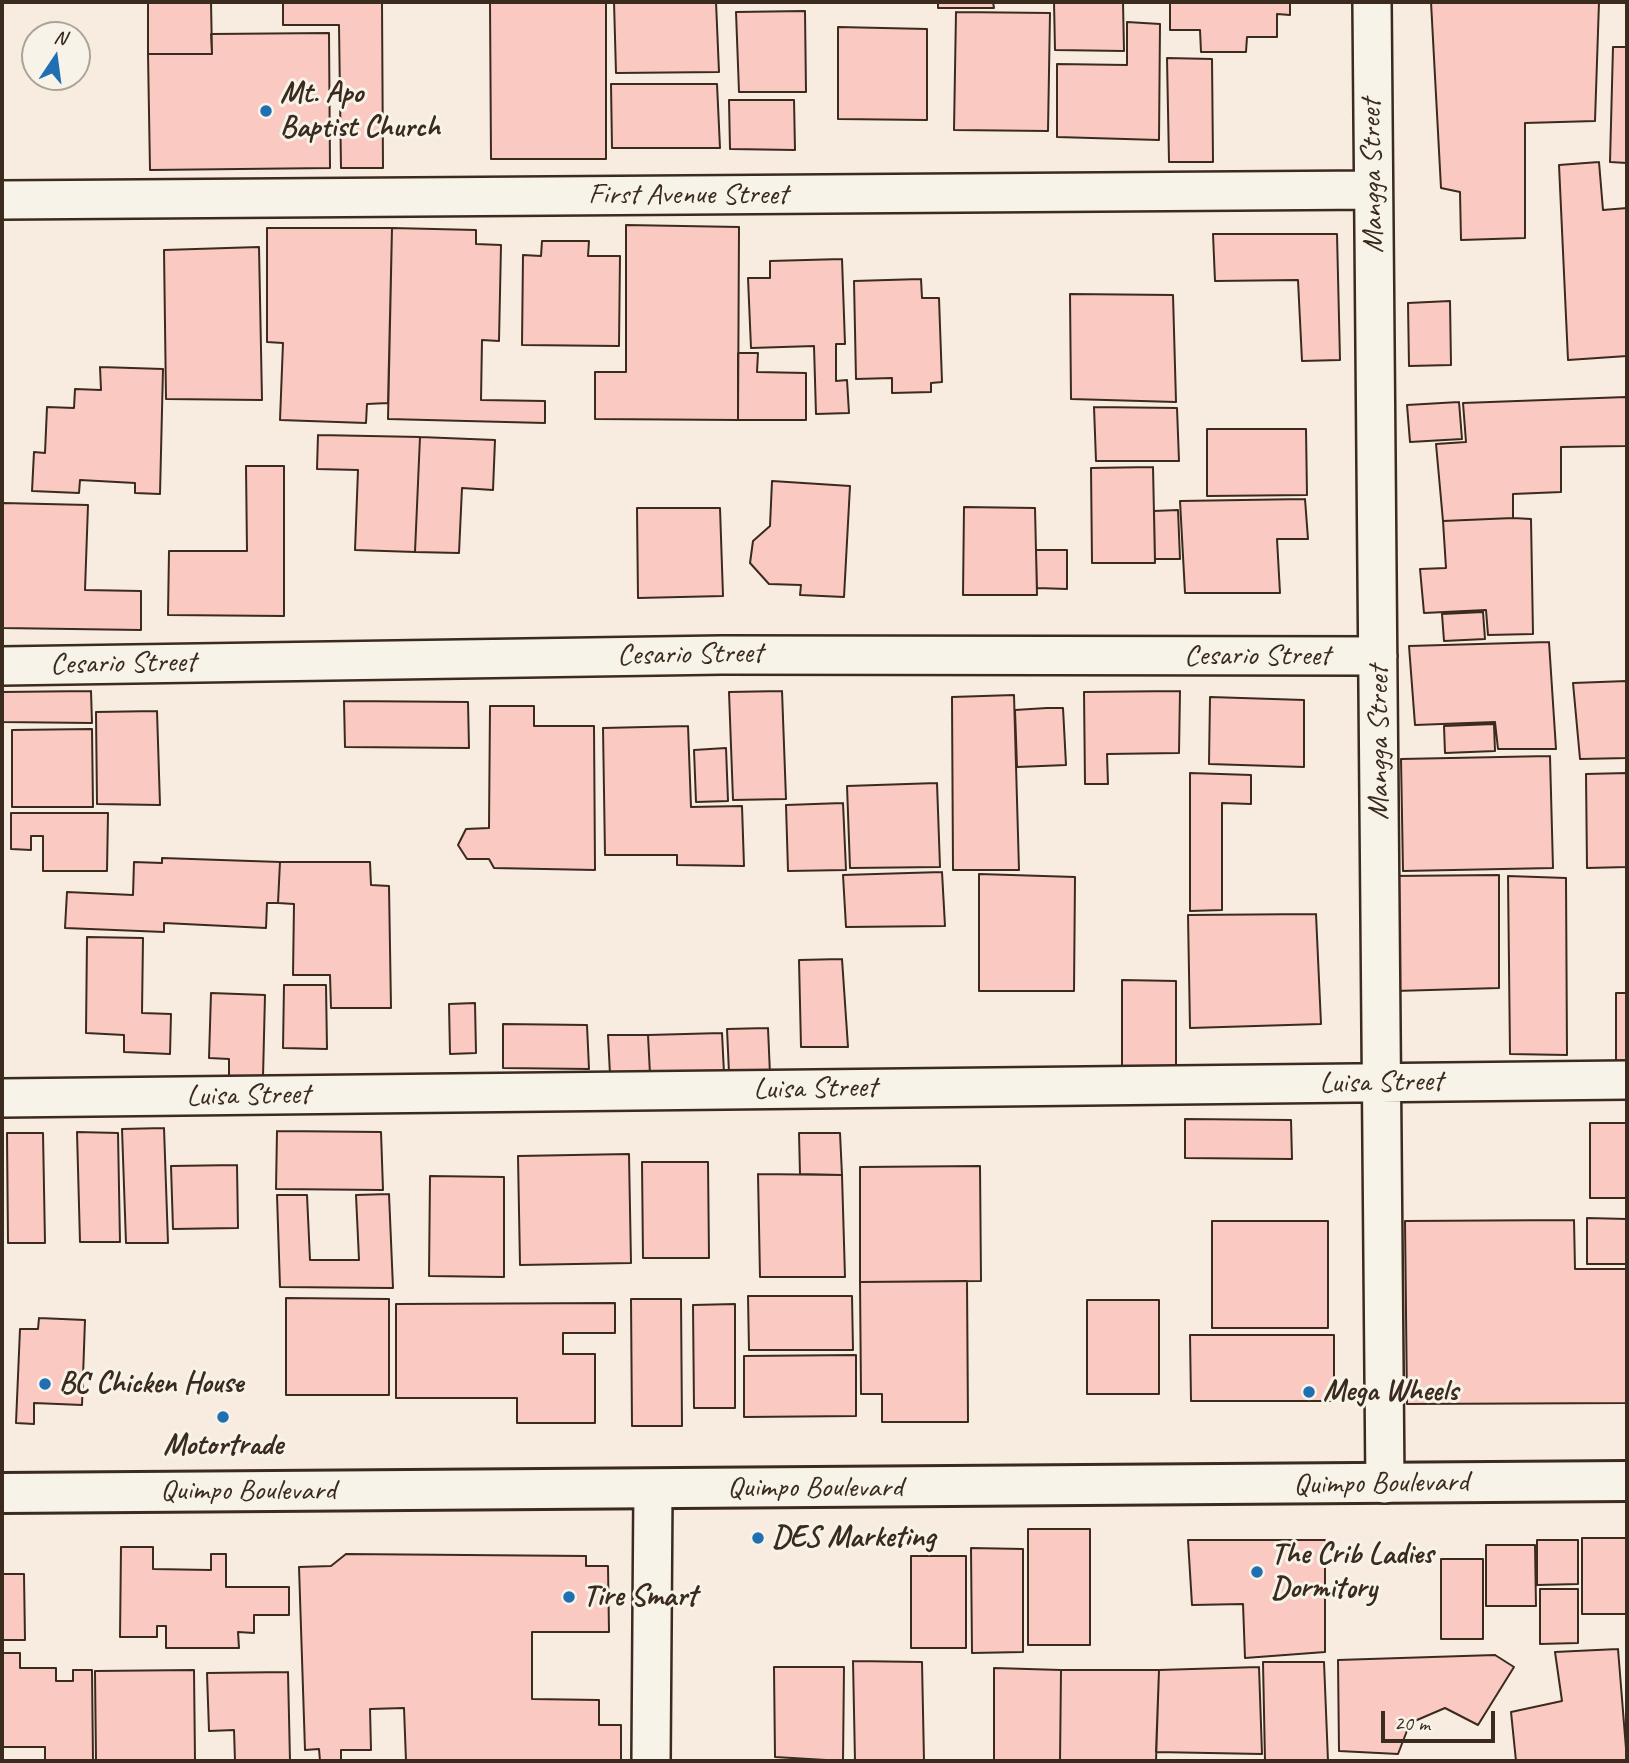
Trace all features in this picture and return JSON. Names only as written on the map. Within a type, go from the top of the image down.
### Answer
[{"type":"main road","name":"Quimpo Boulevard","points":[[2,1493],[1627,1480]]},
{"type":"street","name":"Mangga Street","points":[[1372,2],[1385,1484]]},
{"type":"street","name":"First Avenue Street","points":[[2,200],[1373,190]]},
{"type":"street","name":"Cesario Street","points":[[2,666],[722,654],[1378,656]]},
{"type":"street","name":"Luisa Street","points":[[2,1098],[1627,1080]]},
{"type":"street","points":[[651,1761],[653,1489]]},
{"type":"building","points":[[148,2],[211,2],[212,54],[148,54]]},
{"type":"building","points":[[283,2],[382,2],[383,168],[341,168],[339,25],[283,25]]},
{"type":"building","points":[[490,2],[606,2],[606,159],[491,159]]},
{"type":"building","points":[[614,2],[716,2],[719,72],[616,73]]},
{"type":"building","points":[[938,2],[993,2],[994,8],[938,8]]},
{"type":"building","points":[[1054,2],[1123,2],[1124,51],[1055,50]]},
{"type":"building","points":[[1170,2],[1290,2],[1290,15],[1277,14],[1277,37],[1247,37],[1246,52],[1201,52],[1200,30],[1170,30]]},
{"type":"building","points":[[1431,2],[1599,2],[1595,121],[1525,123],[1525,238],[1461,240],[1460,192],[1441,188]]},
{"type":"building","points":[[805,11],[806,92],[739,92],[736,12]]},
{"type":"building","points":[[956,12],[1050,13],[1048,131],[954,130]]},
{"type":"building","points":[[1127,22],[1160,24],[1159,140],[1057,137],[1057,64],[1127,65]]},
{"type":"building","points":[[838,27],[927,29],[927,120],[838,119]]},
{"type":"building","points":[[329,33],[330,168],[150,170],[148,54],[212,54],[211,34]]},
{"type":"building","points":[[1613,47],[1627,47],[1627,163],[1610,162]]},
{"type":"building","points":[[1167,58],[1212,59],[1213,162],[1169,162]]},
{"type":"building","points":[[611,84],[717,84],[720,148],[612,148]]},
{"type":"building","points":[[729,100],[794,100],[795,150],[730,149]]},
{"type":"building","points":[[1599,162],[1603,210],[1627,208],[1627,356],[1568,360],[1559,165]]},
{"type":"building","points":[[626,225],[739,227],[738,420],[595,419],[595,372],[626,372]]},
{"type":"building","points":[[267,228],[392,228],[388,403],[367,404],[366,423],[280,420],[283,343],[267,342]]},
{"type":"building","points":[[392,228],[476,230],[476,244],[501,245],[499,341],[482,340],[481,400],[545,401],[545,423],[388,419]]},
{"type":"building","points":[[1213,234],[1337,234],[1340,360],[1302,361],[1298,280],[1215,281]]},
{"type":"building","points":[[542,241],[589,241],[588,256],[620,256],[619,346],[522,345],[523,255],[541,256]]},
{"type":"building","points":[[259,247],[262,400],[166,399],[164,250]]},
{"type":"building","points":[[842,259],[845,344],[836,344],[836,381],[847,380],[849,413],[816,414],[814,346],[751,348],[748,278],[770,278],[770,261]]},
{"type":"building","points":[[921,279],[922,298],[939,298],[942,382],[931,383],[931,392],[892,393],[892,378],[856,379],[854,281]]},
{"type":"building","points":[[1070,294],[1173,295],[1176,402],[1071,399]]},
{"type":"building","points":[[1450,301],[1451,365],[1409,366],[1408,303]]},
{"type":"building","points":[[738,353],[758,353],[757,372],[806,373],[806,420],[738,420]]},
{"type":"building","points":[[100,367],[163,369],[160,494],[135,493],[135,483],[80,480],[79,493],[32,491],[34,452],[45,453],[47,407],[74,408],[75,389],[101,390]]},
{"type":"building","points":[[1626,397],[1627,446],[1561,447],[1561,492],[1513,494],[1513,518],[1443,521],[1436,444],[1466,442],[1463,403]]},
{"type":"building","points":[[1459,402],[1462,439],[1410,442],[1407,405]]},
{"type":"building","points":[[1094,407],[1177,408],[1179,461],[1096,461]]},
{"type":"building","points":[[1207,429],[1306,429],[1307,495],[1207,496]]},
{"type":"building","points":[[318,435],[420,437],[415,552],[355,550],[358,470],[317,469]]},
{"type":"building","points":[[420,437],[495,440],[493,490],[462,488],[459,553],[415,552]]},
{"type":"building","points":[[246,466],[284,466],[284,616],[168,615],[169,551],[247,551]]},
{"type":"building","points":[[1153,467],[1155,563],[1092,563],[1091,468]]},
{"type":"building","points":[[772,481],[850,486],[844,597],[800,595],[801,585],[769,584],[750,563],[753,541],[770,526]]},
{"type":"building","points":[[1305,499],[1308,539],[1277,539],[1280,593],[1185,593],[1180,501]]},
{"type":"building","points":[[3,503],[88,505],[85,590],[141,591],[141,630],[2,628]]},
{"type":"building","points":[[964,507],[1035,508],[1037,595],[963,595]]},
{"type":"building","points":[[637,508],[720,508],[723,596],[638,598]]},
{"type":"building","points":[[1178,510],[1180,559],[1155,559],[1154,511]]},
{"type":"building","points":[[1531,519],[1533,634],[1488,635],[1486,610],[1424,613],[1420,569],[1446,568],[1443,521]]},
{"type":"building","points":[[1036,550],[1067,550],[1067,589],[1037,588]]},
{"type":"building","points":[[1483,612],[1485,639],[1444,641],[1442,614]]},
{"type":"building","points":[[1549,642],[1556,749],[1498,749],[1495,722],[1415,725],[1409,646]]},
{"type":"building","points":[[1627,681],[1627,758],[1580,759],[1573,683]]},
{"type":"building","points":[[91,691],[92,723],[2,722],[2,692]]},
{"type":"building","points":[[782,691],[786,799],[733,800],[729,692]]},
{"type":"building","points":[[1180,691],[1179,753],[1107,754],[1108,784],[1085,784],[1084,692]]},
{"type":"building","points":[[1014,695],[1019,870],[953,870],[952,697]]},
{"type":"building","points":[[1210,697],[1304,700],[1304,767],[1209,764]]},
{"type":"building","points":[[344,701],[468,702],[469,748],[345,747]]},
{"type":"building","points":[[490,706],[534,706],[534,726],[594,726],[595,870],[494,868],[489,859],[467,859],[458,845],[466,829],[489,828]]},
{"type":"building","points":[[1063,708],[1066,765],[1017,767],[1015,710]]},
{"type":"building","points":[[157,711],[160,805],[97,804],[96,712]]},
{"type":"building","points":[[1494,724],[1495,751],[1445,753],[1444,726]]},
{"type":"building","points":[[688,726],[691,807],[742,806],[744,866],[677,865],[677,855],[605,855],[603,728]]},
{"type":"building","points":[[92,729],[93,807],[12,807],[12,730]]},
{"type":"building","points":[[726,748],[728,801],[696,802],[694,750]]},
{"type":"building","points":[[1550,756],[1553,868],[1403,871],[1401,759]]},
{"type":"building","points":[[1190,773],[1251,775],[1251,804],[1222,803],[1222,910],[1190,911]]},
{"type":"building","points":[[1627,773],[1627,867],[1587,868],[1586,774]]},
{"type":"building","points":[[937,783],[940,867],[850,868],[847,786]]},
{"type":"building","points":[[843,803],[846,870],[788,871],[786,805]]},
{"type":"building","points":[[11,813],[108,813],[107,871],[43,871],[43,836],[31,836],[31,850],[11,849]]},
{"type":"building","points":[[162,858],[280,862],[278,903],[267,903],[266,928],[164,923],[164,932],[65,928],[67,892],[133,895],[134,862],[162,863]]},
{"type":"building","points":[[280,862],[370,862],[371,885],[389,886],[391,1008],[331,1008],[330,975],[293,975],[294,904],[278,903]]},
{"type":"building","points":[[942,872],[945,926],[846,927],[843,875]]},
{"type":"building","points":[[979,874],[1075,877],[1074,991],[979,991]]},
{"type":"building","points":[[1499,875],[1499,988],[1395,991],[1392,876]]},
{"type":"building","points":[[1508,876],[1566,878],[1567,1055],[1510,1054]]},
{"type":"building","points":[[1316,914],[1321,1024],[1190,1028],[1188,915]]},
{"type":"building","points":[[87,937],[143,938],[142,1013],[171,1014],[170,1054],[124,1052],[124,1035],[86,1033]]},
{"type":"building","points":[[842,959],[848,1047],[801,1047],[799,960]]},
{"type":"building","points":[[1122,980],[1176,981],[1176,1072],[1122,1072]]},
{"type":"building","points":[[284,985],[326,985],[327,1049],[283,1048]]},
{"type":"building","points":[[211,993],[265,995],[263,1077],[229,1076],[229,1059],[209,1058]]},
{"type":"building","points":[[1616,993],[1627,993],[1627,1063],[1616,1063]]},
{"type":"building","points":[[475,1003],[476,1053],[450,1054],[449,1004]]},
{"type":"building","points":[[503,1024],[587,1025],[589,1069],[503,1068]]},
{"type":"building","points":[[768,1028],[770,1074],[729,1073],[727,1029]]},
{"type":"building","points":[[722,1033],[724,1073],[650,1074],[648,1035]]},
{"type":"building","points":[[608,1035],[648,1035],[650,1074],[610,1074]]},
{"type":"building","points":[[1185,1119],[1291,1120],[1292,1159],[1185,1158]]},
{"type":"building","points":[[1590,1123],[1627,1123],[1627,1198],[1590,1198]]},
{"type":"building","points":[[164,1128],[168,1243],[126,1243],[122,1129]]},
{"type":"building","points":[[277,1131],[381,1132],[383,1190],[276,1189]]},
{"type":"building","points":[[77,1132],[118,1133],[120,1242],[80,1242]]},
{"type":"building","points":[[7,1133],[43,1133],[45,1243],[8,1243]]},
{"type":"building","points":[[799,1133],[840,1133],[842,1175],[800,1174]]},
{"type":"building","points":[[629,1154],[631,1263],[520,1265],[518,1156]]},
{"type":"building","points":[[642,1162],[708,1162],[709,1258],[643,1258]]},
{"type":"building","points":[[237,1165],[238,1228],[173,1229],[171,1166]]},
{"type":"building","points":[[980,1166],[981,1281],[860,1282],[860,1167]]},
{"type":"building","points":[[758,1174],[842,1175],[845,1277],[760,1277]]},
{"type":"building","points":[[430,1176],[504,1177],[504,1277],[429,1276]]},
{"type":"building","points":[[389,1194],[393,1288],[280,1287],[277,1195],[307,1195],[310,1260],[359,1260],[356,1195]]},
{"type":"building","points":[[1587,1218],[1627,1219],[1627,1264],[1587,1264]]},
{"type":"building","points":[[1574,1220],[1575,1269],[1627,1269],[1627,1403],[1407,1404],[1405,1221]]},
{"type":"building","points":[[1212,1221],[1328,1221],[1328,1328],[1212,1328]]},
{"type":"building","points":[[967,1281],[968,1422],[882,1422],[882,1394],[861,1394],[860,1282]]},
{"type":"building","points":[[748,1296],[852,1296],[853,1350],[749,1350]]},
{"type":"building","points":[[286,1298],[389,1299],[389,1395],[286,1395]]},
{"type":"building","points":[[631,1299],[681,1299],[682,1426],[632,1426]]},
{"type":"building","points":[[1087,1300],[1159,1300],[1159,1394],[1087,1394]]},
{"type":"building","points":[[615,1303],[615,1333],[563,1333],[563,1354],[595,1354],[595,1423],[517,1423],[517,1398],[396,1398],[396,1304]]},
{"type":"building","points":[[735,1304],[735,1408],[694,1408],[693,1305]]},
{"type":"building","points":[[39,1318],[85,1320],[82,1405],[34,1403],[34,1424],[16,1423],[20,1329],[38,1329]]},
{"type":"building","points":[[1190,1335],[1334,1335],[1334,1401],[1191,1401]]},
{"type":"building","points":[[856,1355],[856,1416],[744,1417],[744,1356]]},
{"type":"building","points":[[1028,1529],[1090,1529],[1090,1645],[1028,1645]]},
{"type":"building","points":[[1582,1538],[1627,1538],[1627,1614],[1582,1614]]},
{"type":"building","name":"The Crib Ladies Dormitory","points":[[1188,1540],[1325,1540],[1325,1652],[1245,1658],[1243,1604],[1192,1605]]},
{"type":"building","points":[[1537,1540],[1578,1540],[1578,1584],[1537,1585]]},
{"type":"building","points":[[1486,1545],[1535,1545],[1536,1606],[1486,1606]]},
{"type":"building","points":[[121,1547],[153,1547],[153,1569],[211,1570],[211,1554],[226,1554],[226,1587],[289,1587],[289,1615],[254,1615],[254,1633],[238,1632],[239,1648],[166,1648],[166,1626],[157,1626],[157,1637],[120,1637]]},
{"type":"building","points":[[971,1548],[1023,1549],[1023,1652],[972,1653]]},
{"type":"building","points":[[346,1554],[586,1556],[586,1566],[608,1566],[609,1632],[532,1632],[532,1699],[599,1700],[599,1725],[621,1725],[621,1761],[406,1761],[404,1708],[370,1709],[371,1750],[341,1750],[341,1761],[320,1761],[319,1749],[305,1750],[299,1567],[331,1566]]},
{"type":"building","points":[[911,1556],[966,1556],[966,1648],[911,1648]]},
{"type":"building","points":[[1441,1559],[1483,1559],[1483,1639],[1441,1639]]},
{"type":"building","points":[[2,1574],[24,1574],[25,1640],[2,1640]]},
{"type":"building","points":[[1540,1589],[1578,1589],[1578,1643],[1540,1644]]},
{"type":"building","points":[[1618,1649],[1627,1761],[1516,1761],[1511,1712],[1562,1701],[1555,1652]]},
{"type":"building","points":[[2,1653],[20,1653],[20,1668],[56,1668],[56,1681],[73,1681],[73,1670],[92,1670],[93,1761],[45,1761],[45,1747],[2,1747]]},
{"type":"building","points":[[1495,1655],[1514,1667],[1478,1725],[1445,1708],[1410,1723],[1398,1754],[1339,1751],[1338,1660]]},
{"type":"building","points":[[853,1661],[922,1662],[924,1761],[855,1761]]},
{"type":"building","points":[[1263,1662],[1324,1662],[1328,1761],[1265,1761]]},
{"type":"building","points":[[774,1667],[844,1667],[843,1761],[775,1757]]},
{"type":"building","points":[[1259,1667],[1262,1754],[1156,1752],[1159,1670]]},
{"type":"building","points":[[994,1668],[1061,1670],[1060,1761],[994,1761]]},
{"type":"building","points":[[194,1670],[195,1761],[96,1761],[95,1671]]},
{"type":"building","points":[[1061,1670],[1159,1670],[1156,1761],[1060,1761]]},
{"type":"building","points":[[288,1672],[290,1761],[235,1761],[234,1730],[209,1731],[207,1673]]},
{"type":"place","name":"Mt. Apo Baptist Church","points":[[266,111]]},
{"type":"place","name":"BC Chicken House","points":[[45,1384]]},
{"type":"place","name":"Mega Wheels","points":[[1309,1392]]},
{"type":"place","name":"Motortrade","points":[[223,1417]]},
{"type":"place","name":"DES Marketing","points":[[758,1538]]},
{"type":"place","name":"The Crib Ladies Dormitory","points":[[1257,1572]]},
{"type":"place","name":"Tire Smart","points":[[569,1597]]}]
